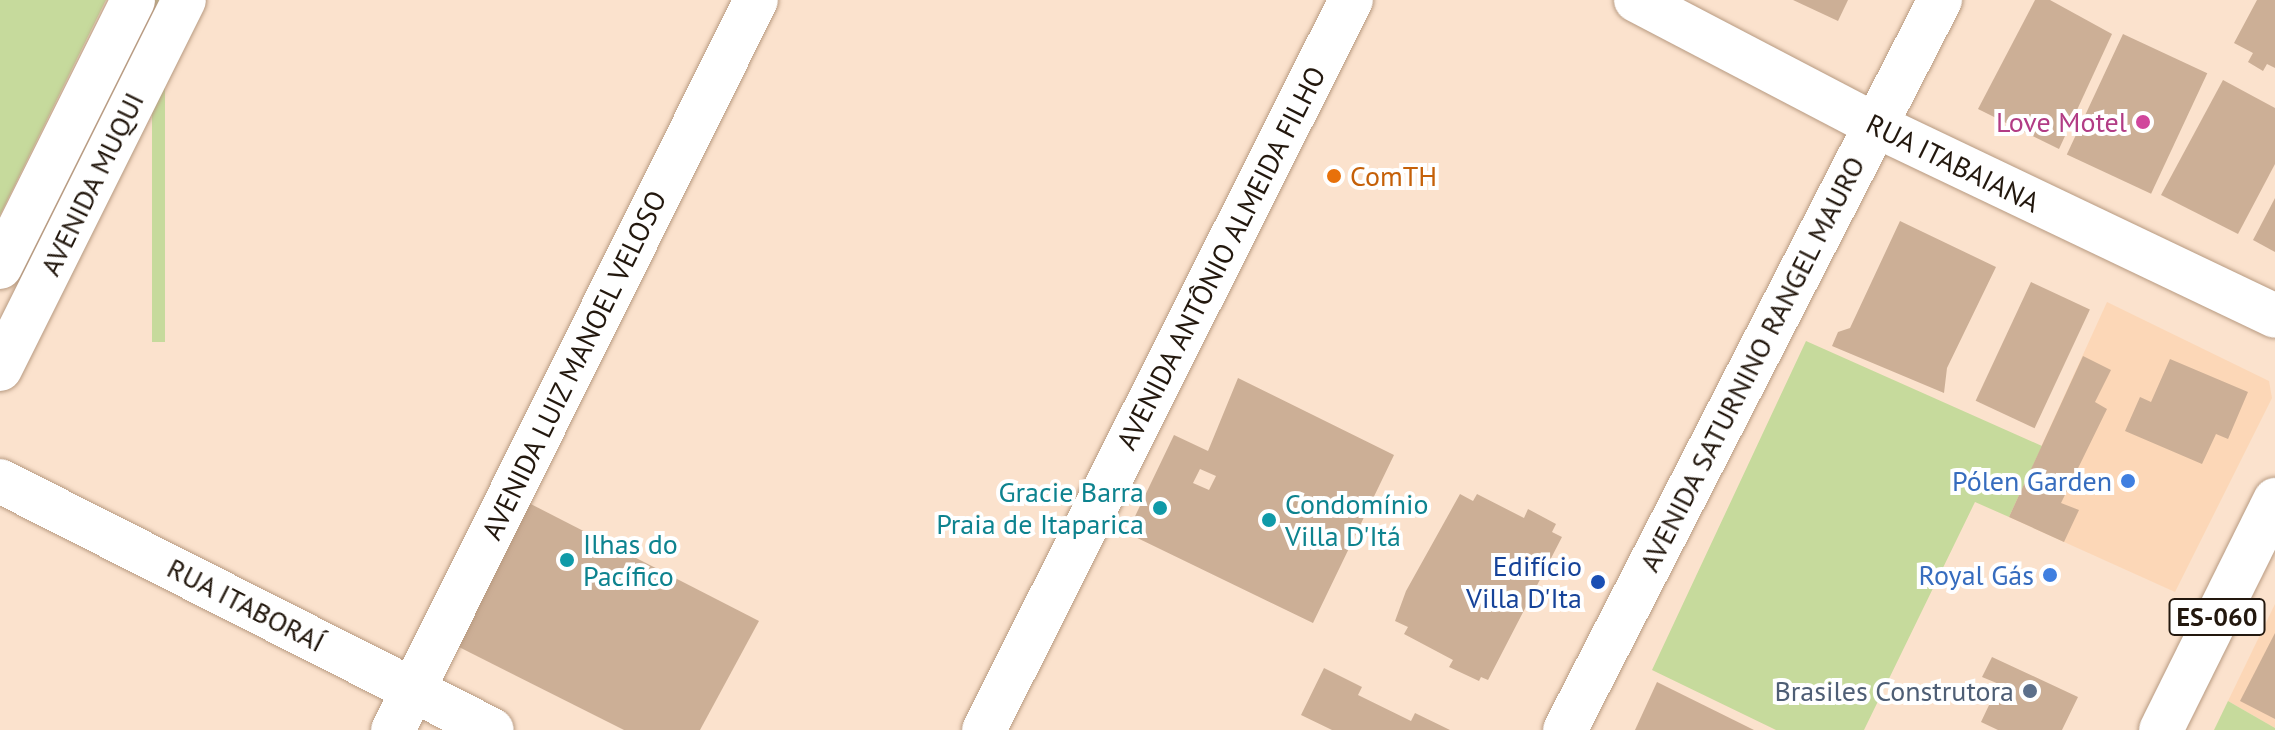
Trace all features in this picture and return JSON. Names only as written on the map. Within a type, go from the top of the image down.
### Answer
[{"type":"street","name":"AVENIDA MUQUI","points":[[0,369],[184,0]]},
{"type":"street","name":"AVENIDA LUIZ MANOEL VELOSO","points":[[393,730],[756,0]]},
{"type":"street","name":"AVENIDA ANTÔNIO ALMEIDA FILHO","points":[[984,730],[1351,0]]},
{"type":"street","name":"RUA ITABAIANA","points":[[1636,0],[1875,125],[2275,316]]},
{"type":"street","name":"AVENIDA SATURNINO RANGEL MAURO","points":[[1565,730],[1940,0]]},
{"type":"street","points":[[0,267],[128,10],[163,41]]},
{"type":"street","name":"RUA ITABORAÍ","points":[[0,481],[492,730]]},
{"type":"street","name":"ES-060","points":[[2161,730],[2275,500]]},
{"type":"shaded area","name":"Pólen Garden","points":[[2107,302],[2269,381],[2272,398],[2175,592],[2009,517]]},
{"type":"shaded area","points":[[2275,604],[2275,728],[2228,701]]},
{"type":"green space","points":[[0,0],[106,0],[0,215]]},
{"type":"green space","points":[[152,0],[165,0],[165,342],[152,342]]},
{"type":"green space","points":[[1806,341],[2042,446],[2009,517],[1975,502],[1864,730],[1776,730],[1652,670]]},
{"type":"green space","points":[[2228,701],[2275,728],[2275,730],[2214,730]]},
{"type":"building","points":[[1793,0],[1848,0],[1838,21]]},
{"type":"building","points":[[2035,0],[2050,0],[2112,34],[2059,149],[1978,109]]},
{"type":"building","points":[[2257,0],[2275,0],[2275,68],[2267,64],[2263,71],[2248,62],[2253,53],[2234,43]]},
{"type":"building","points":[[2123,34],[2207,73],[2151,194],[2067,155]]},
{"type":"building","points":[[2223,80],[2275,108],[2275,164],[2238,234],[2161,195]]},
{"type":"building","points":[[2275,198],[2275,252],[2253,240]]},
{"type":"building","points":[[1900,221],[1996,267],[1947,368],[1944,393],[1832,346],[1838,332],[1850,328]]},
{"type":"building","points":[[2031,282],[2090,309],[2035,428],[1976,401]]},
{"type":"building","points":[[2083,356],[2111,370],[2095,402],[2107,409],[2061,503],[2079,510],[2064,542],[2009,517]]},
{"type":"building","points":[[2170,359],[2248,392],[2228,439],[2216,434],[2202,464],[2125,431],[2140,397],[2151,402]]},
{"type":"building","name":"Condomínio Villa D'Itá","points":[[1238,378],[1394,455],[1313,623],[1127,533],[1174,435],[1208,451]],"holes":[[[1200,469],[1216,476],[1209,490],[1193,483]]]},
{"type":"building","points":[[1460,494],[1473,501],[1477,494],[1524,518],[1528,509],[1556,524],[1552,532],[1562,537],[1488,680],[1481,677],[1479,681],[1449,667],[1453,660],[1404,634],[1408,627],[1395,621],[1406,591]]},
{"type":"building","name":"Ilhas do Pacífico","points":[[523,500],[759,621],[700,730],[624,730],[453,644]]},
{"type":"building","points":[[2275,633],[2275,719],[2240,701]]},
{"type":"building","name":"Brasiles Construtora","points":[[1992,657],[2078,697],[2062,730],[1998,730],[1981,722],[1999,684],[1982,677]]},
{"type":"building","points":[[1324,668],[1362,687],[1358,695],[1411,721],[1415,713],[1450,730],[1332,730],[1301,715]]},
{"type":"building","points":[[1657,682],[1754,730],[1635,730]]},
{"type":"place","name":"Love Motel","points":[[2143,122]]},
{"type":"place","name":"ComTH","points":[[1334,176]]},
{"type":"place","name":"Pólen Garden","points":[[2128,481]]},
{"type":"place","name":"Gracie Barra Praia de Itaparica","points":[[1160,508]]},
{"type":"place","name":"Condomínio Villa D'Itá","points":[[1269,520]]},
{"type":"place","name":"Ilhas do Pacífico","points":[[567,560]]},
{"type":"place","name":"Royal Gás","points":[[2050,575]]},
{"type":"place","name":"Edifício Villa D'Ita","points":[[1598,582]]},
{"type":"place","name":"Brasiles Construtora","points":[[2030,691]]}]
